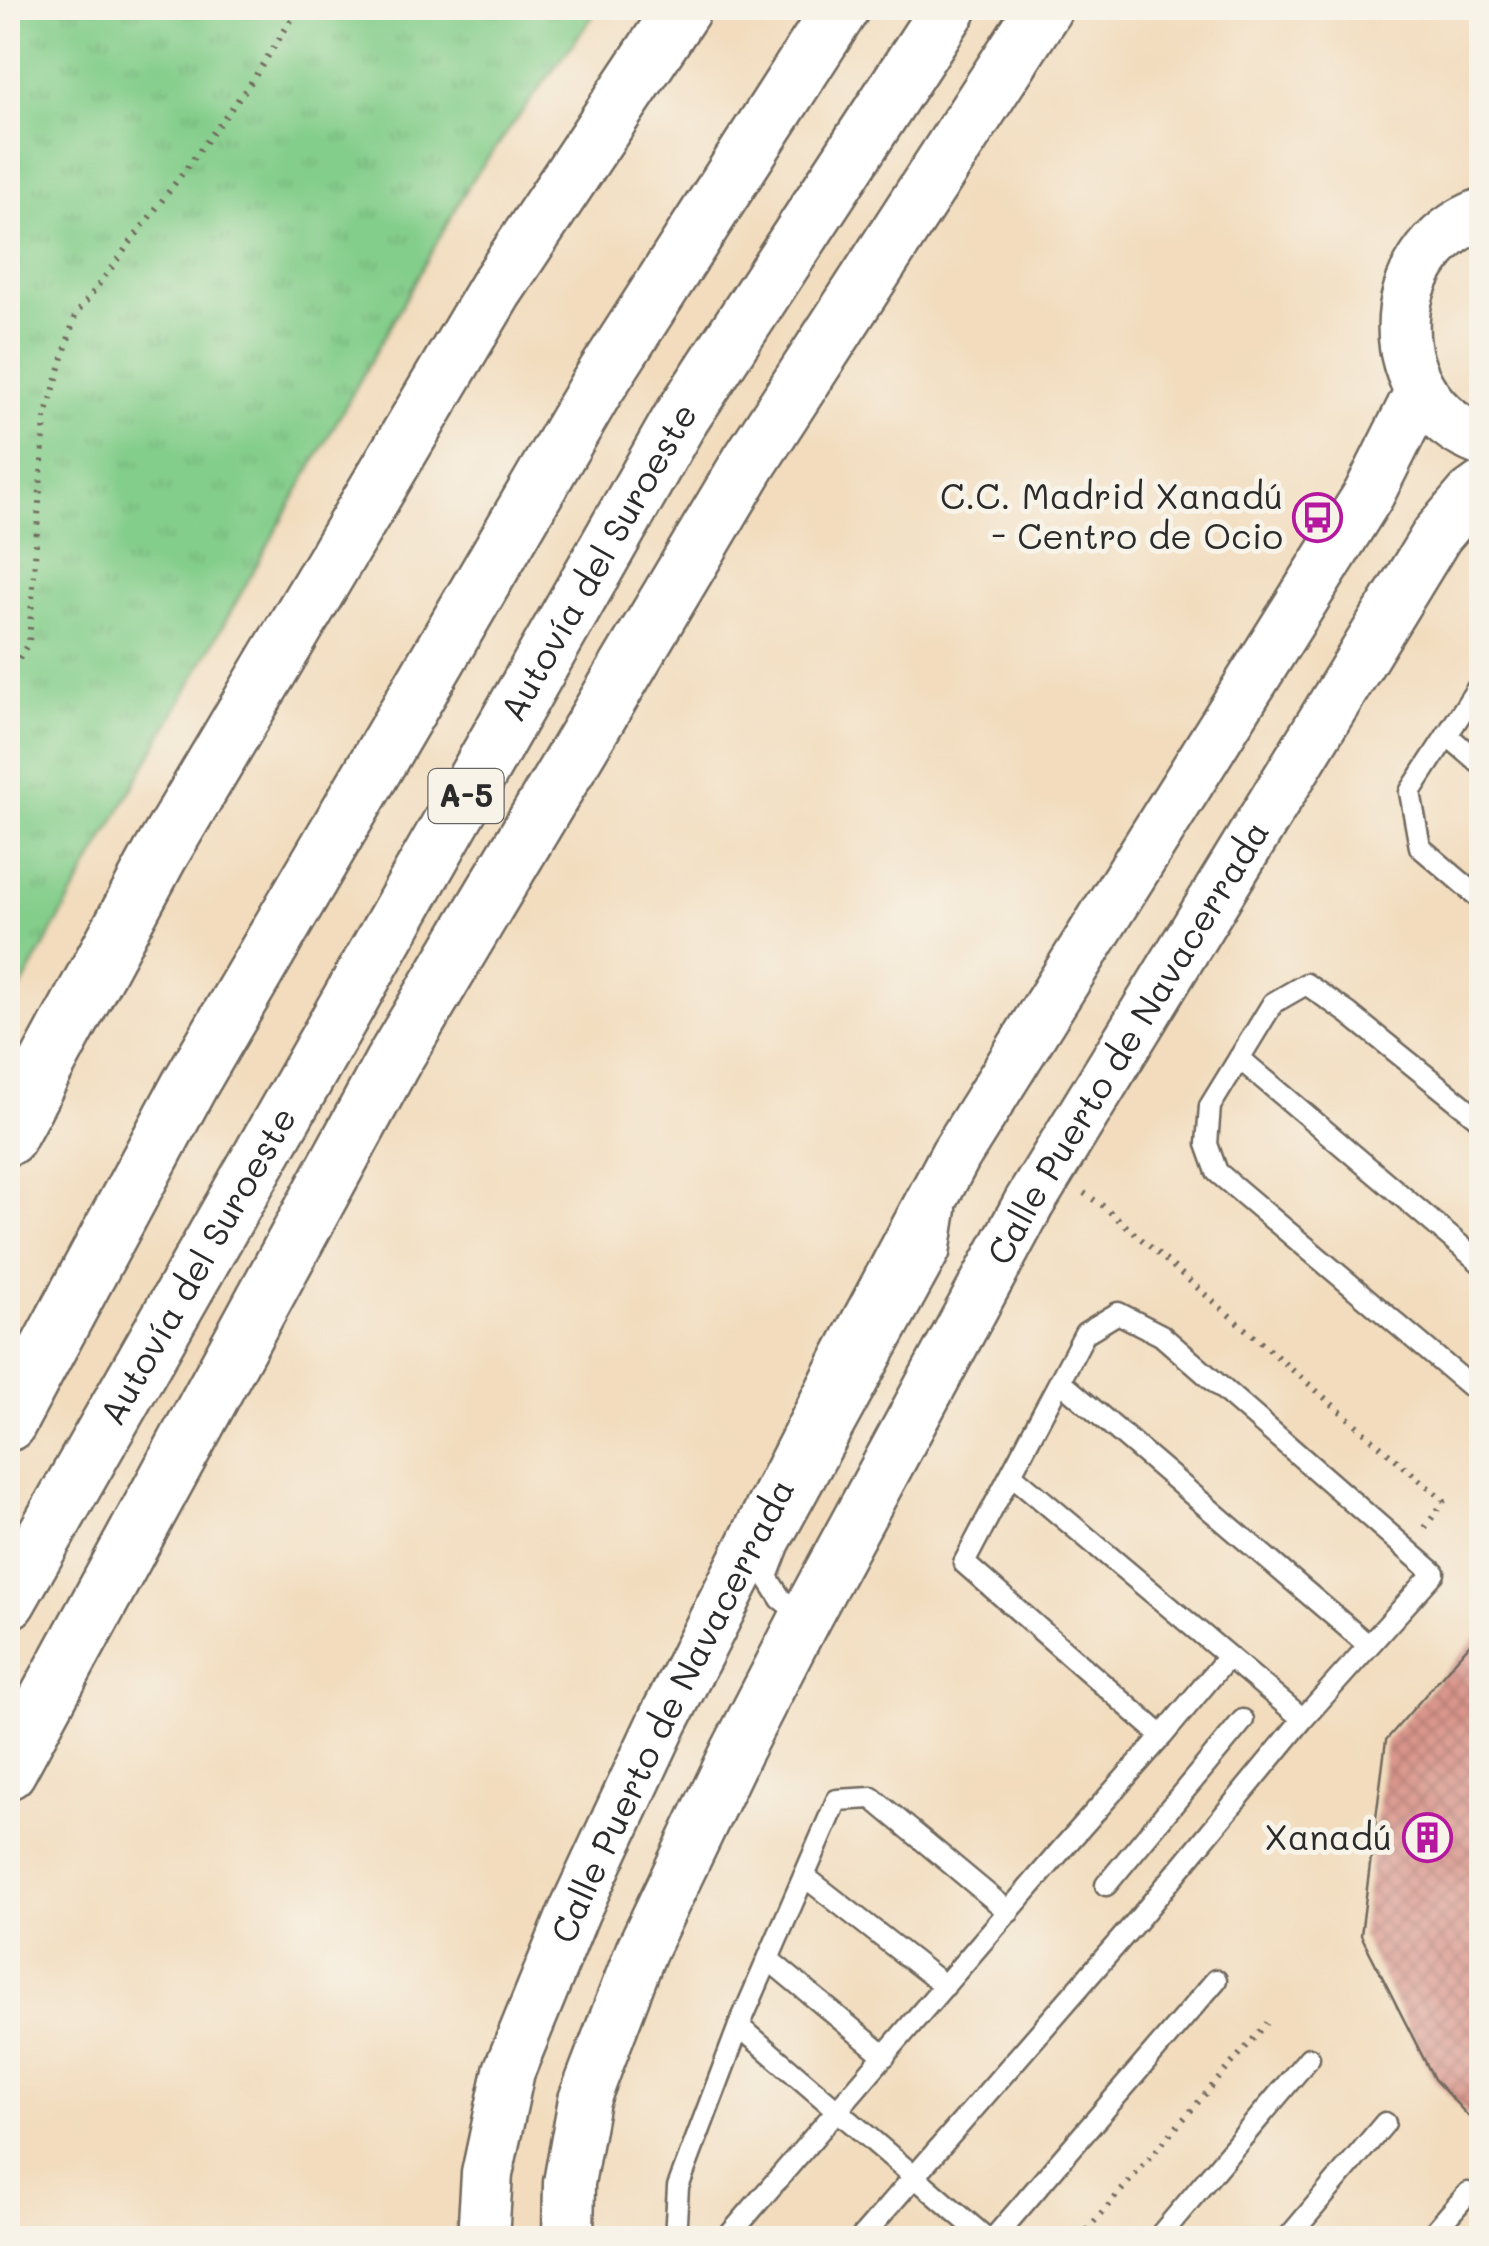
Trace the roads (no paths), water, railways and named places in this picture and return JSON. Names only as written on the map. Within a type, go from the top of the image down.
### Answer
[{"type":"highway","points":[[8,1137],[160,856],[495,290],[682,8]]},
{"type":"highway","name":"A-5","points":[[8,1423],[190,1084],[595,390],[841,8]]},
{"type":"highway","name":"Autovía del Suroeste","points":[[8,1601],[678,423],[949,8]]},
{"type":"highway","points":[[8,1771],[392,1063],[749,463],[1044,8]]},
{"type":"street","points":[[1482,214],[1464,221],[1434,246],[1412,278],[1403,316],[1405,356],[1420,392],[1440,416],[1465,435],[1482,441]]},
{"type":"street","name":"Calle Puerto de Navacerrada","points":[[482,2238],[487,2174],[509,2072],[574,1912],[680,1687],[956,1154],[1370,494],[1420,392]]},
{"type":"street","name":"Calle Puerto de Navacerrada","points":[[568,2238],[569,2183],[584,2100],[641,1951],[736,1752],[1051,1168],[1438,535],[1482,487]]},
{"type":"lane","points":[[1482,681],[1410,792],[1420,847],[1482,900]]},
{"type":"lane","points":[[1447,736],[1482,764]]},
{"type":"lane","points":[[1482,1121],[1306,984],[1273,1003],[1210,1106],[1207,1144],[1218,1172],[1482,1396]]},
{"type":"lane","points":[[1239,1058],[1482,1264]]},
{"type":"lane","name":"Calle Puerto de Navacerrada","points":[[806,1618],[781,1600],[767,1577],[780,1546],[938,1254],[956,1154]]},
{"type":"lane","points":[[861,2238],[1141,1916],[1302,1719],[1434,1573],[1161,1336],[1118,1314],[1085,1333],[964,1563],[1162,1736]]},
{"type":"lane","points":[[1060,1381],[1368,1646]]},
{"type":"lane","points":[[1011,1474],[1302,1719]]},
{"type":"lane","points":[[726,2238],[1228,1657]]},
{"type":"lane","points":[[1106,1885],[1243,1720]]},
{"type":"lane","points":[[675,2238],[678,2187],[738,2026],[837,1800],[872,1798],[1009,1912]]},
{"type":"lane","points":[[804,1876],[946,1986]]},
{"type":"lane","points":[[768,1959],[885,2056]]},
{"type":"lane","points":[[738,2026],[990,2238],[1216,1980]]},
{"type":"lane","points":[[1158,2238],[1309,2058]]},
{"type":"lane","points":[[1288,2238],[1385,2123]]},
{"type":"lane","points":[[1429,2238],[1468,2193]]},
{"type":"place","name":"C.C. Madrid Xanadú - Centro de Ocio","points":[[1318,517]]},
{"type":"place","name":"Xanadú","points":[[1427,1838]]}]
